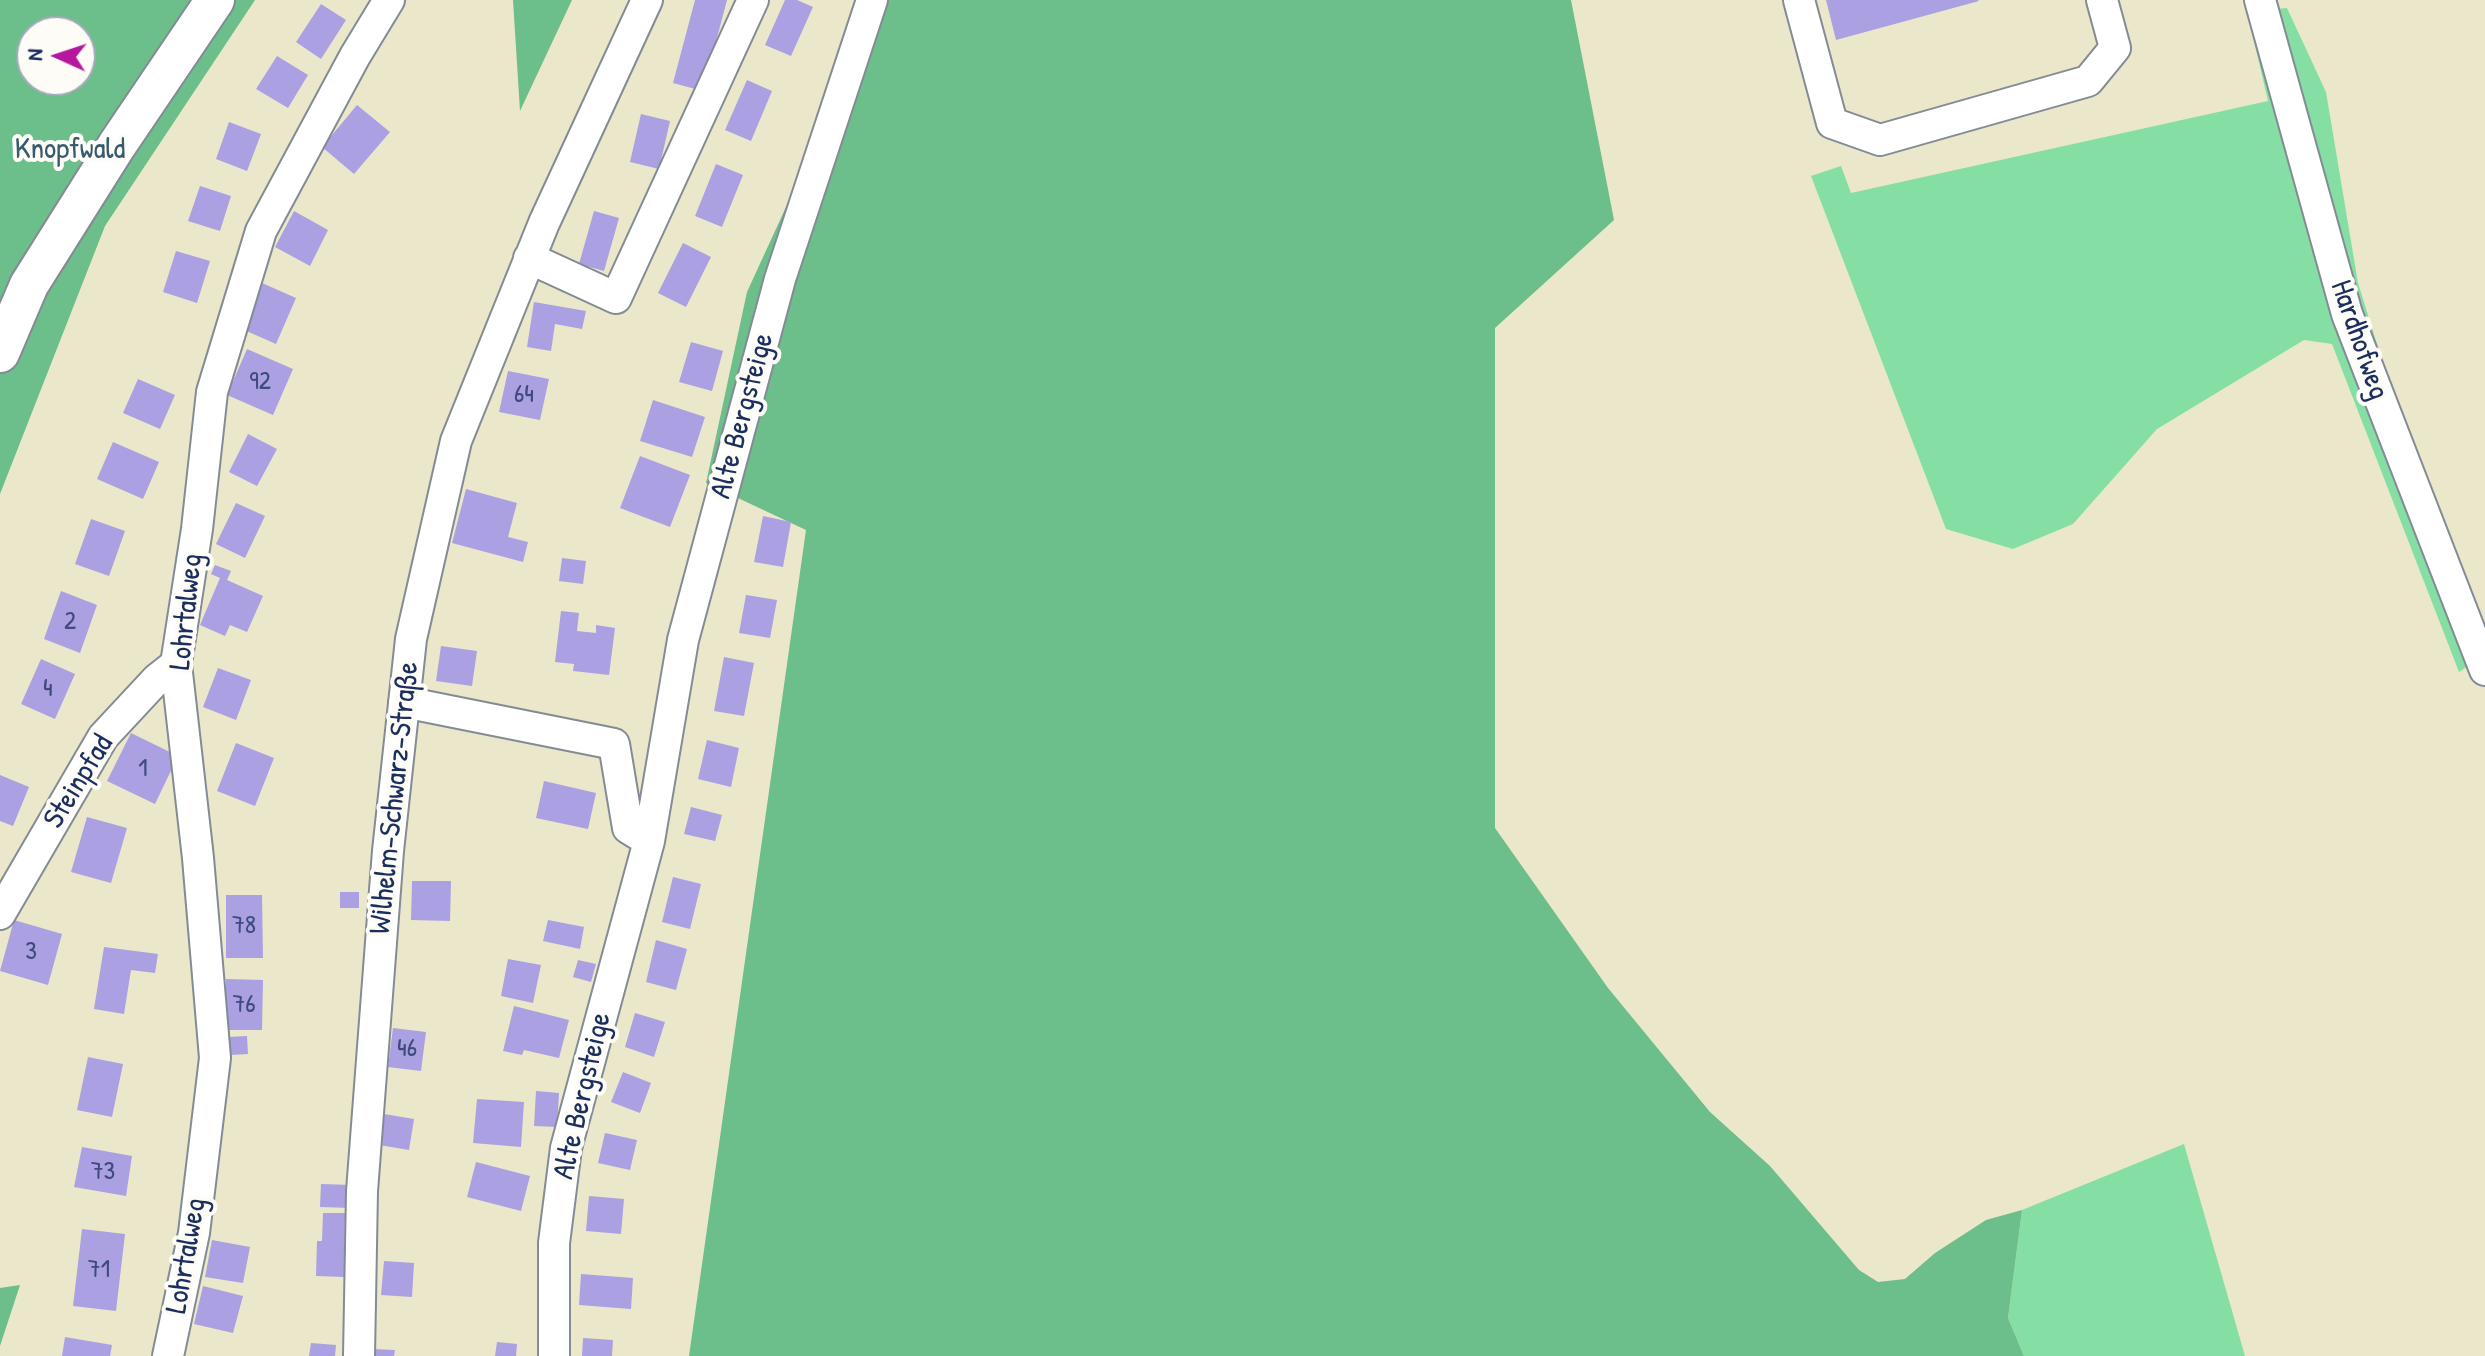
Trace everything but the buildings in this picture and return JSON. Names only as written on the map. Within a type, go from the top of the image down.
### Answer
[{"type":"main road","points":[[0,353],[29,285],[117,145],[215,0]]},
{"type":"street","name":"Lohrtalweg","points":[[168,1356],[194,1233],[215,1058],[198,858],[176,664],[197,529],[212,392],[261,231],[355,56],[389,0]]},
{"type":"street","name":"Wilhelm-Schwarz-Straße","points":[[359,1356],[362,1191],[388,851],[411,639],[456,441],[529,258],[647,0]]},
{"type":"street","points":[[529,258],[616,298],[753,0]]},
{"type":"street","name":"Alte Bergsteige","points":[[554,1356],[554,1243],[566,1148],[649,841],[683,640],[780,279],[872,0]]},
{"type":"street","points":[[1799,0],[1832,123],[1880,140],[2088,81],[2115,48],[2102,0]]},
{"type":"street","name":"Hardhofweg","points":[[2260,0],[2347,314],[2485,670]]},
{"type":"street","name":"Steinpfad","points":[[0,914],[103,737],[157,679],[176,664]]},
{"type":"street","points":[[404,702],[614,744],[628,828],[649,841]]},
{"type":"green space","name":"Knopfwald","points":[[0,0],[255,0],[105,226],[0,494]]},
{"type":"green space","points":[[513,0],[572,0],[520,111]]},
{"type":"green space","points":[[881,0],[1571,0],[1614,220],[1495,328],[1495,828],[1608,988],[1710,1112],[1770,1166],[1859,1270],[1878,1282],[1905,1279],[1935,1253],[1986,1220],[2022,1210],[2008,1318],[2024,1356],[689,1356],[806,530],[706,483],[747,292]]},
{"type":"green space","points":[[2287,8],[2326,92],[2358,283],[2405,434],[2485,626],[2485,655],[2459,672],[2332,344],[2304,340],[2157,429],[2073,524],[2013,549],[1946,529],[1811,176],[1841,166],[1851,193],[2268,101],[2247,11]]},
{"type":"green space","points":[[2184,1144],[2245,1356],[2024,1356],[2008,1318],[2022,1210]]},
{"type":"green space","points":[[20,1285],[0,1346],[0,1288]]}]
